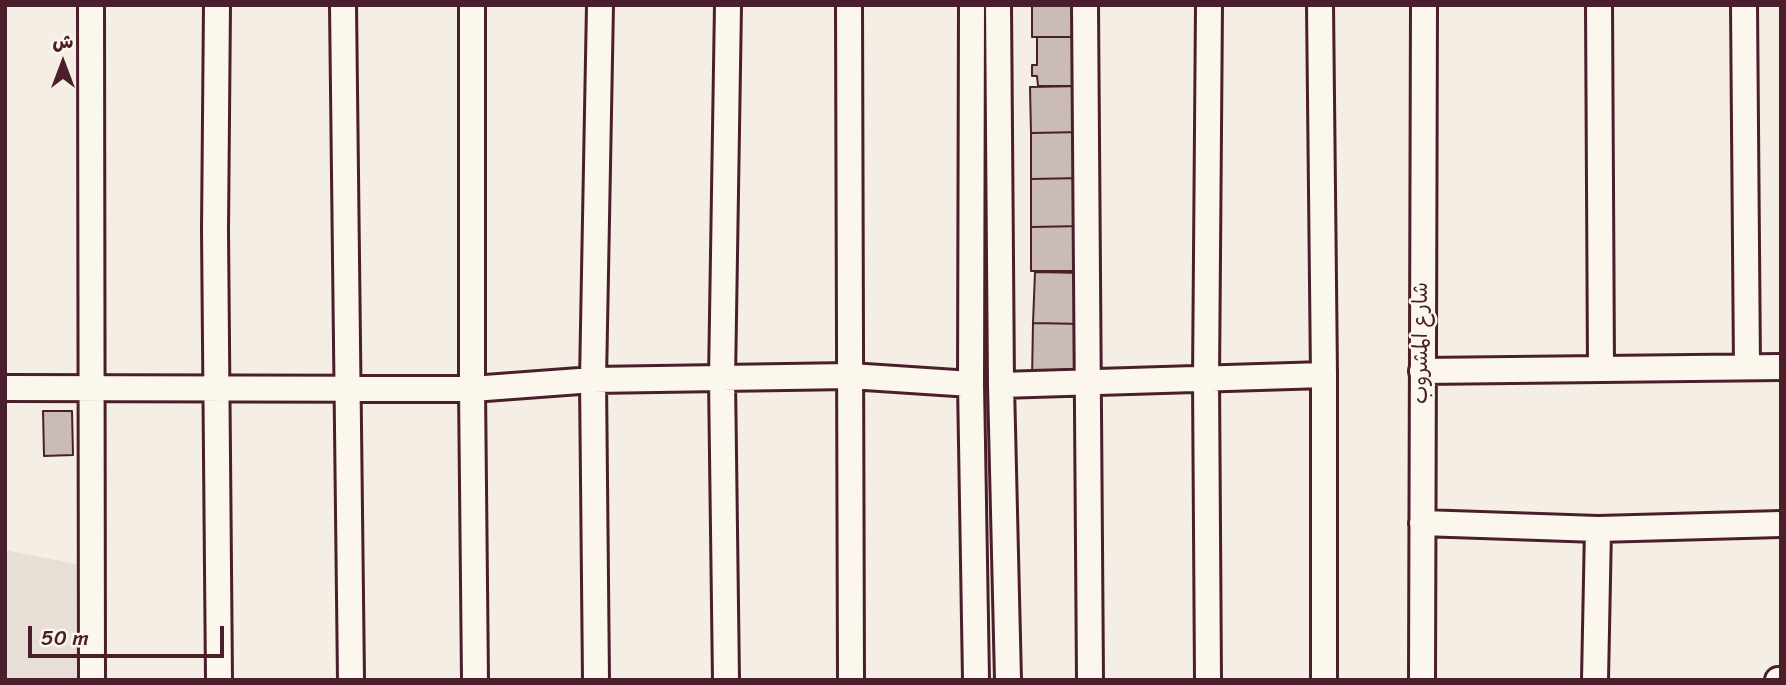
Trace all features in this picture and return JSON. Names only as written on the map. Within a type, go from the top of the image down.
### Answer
[{"type":"street","points":[[92,5],[92,680]]},
{"type":"street","points":[[217,5],[215,230],[219,680]]},
{"type":"street","points":[[343,5],[351,680]]},
{"type":"street","points":[[472,5],[475,680]]},
{"type":"street","points":[[596,680],[593,380],[600,5]]},
{"type":"street","points":[[726,680],[722,379],[728,5]]},
{"type":"street","points":[[849,5],[851,680]]},
{"type":"street","points":[[972,5],[971,384],[976,680]]},
{"type":"street","points":[[998,5],[1001,385],[1008,680]]},
{"type":"street","points":[[1085,5],[1090,680]]},
{"type":"street","points":[[1208,680],[1206,379],[1209,5]]},
{"type":"street","points":[[1320,5],[1324,680]]},
{"type":"street","name":"شارع المشروب","points":[[1422,680],[1424,5]]},
{"type":"street","points":[[1600,5],[1601,368]]},
{"type":"street","points":[[1744,5],[1747,367]]},
{"type":"street","points":[[1422,372],[1781,367]]},
{"type":"street","points":[[1001,385],[1324,375]]},
{"type":"street","points":[[5,388],[472,389],[593,380],[850,376],[971,384]]},
{"type":"street","points":[[1422,523],[1598,529],[1781,524]]},
{"type":"street","points":[[1595,680],[1598,529]]},
{"type":"shaded area","points":[[5,550],[86,566],[87,680],[5,680]]},
{"type":"building","points":[[1032,5],[1082,5],[1082,37],[1032,37]]},
{"type":"building","points":[[1037,37],[1082,37],[1082,86],[1038,86],[1037,76],[1032,76],[1032,65],[1037,65]]},
{"type":"building","points":[[1082,86],[1083,132],[1031,133],[1030,87]]},
{"type":"building","points":[[1083,132],[1083,178],[1031,179],[1031,133]]},
{"type":"building","points":[[1083,178],[1084,226],[1031,227],[1031,179]]},
{"type":"building","points":[[1084,226],[1084,271],[1031,271],[1031,227]]},
{"type":"building","points":[[1035,272],[1084,273],[1084,324],[1033,323]]},
{"type":"building","points":[[1033,323],[1084,324],[1082,380],[1032,379]]},
{"type":"building","points":[[43,411],[72,411],[73,455],[44,456]]}]
